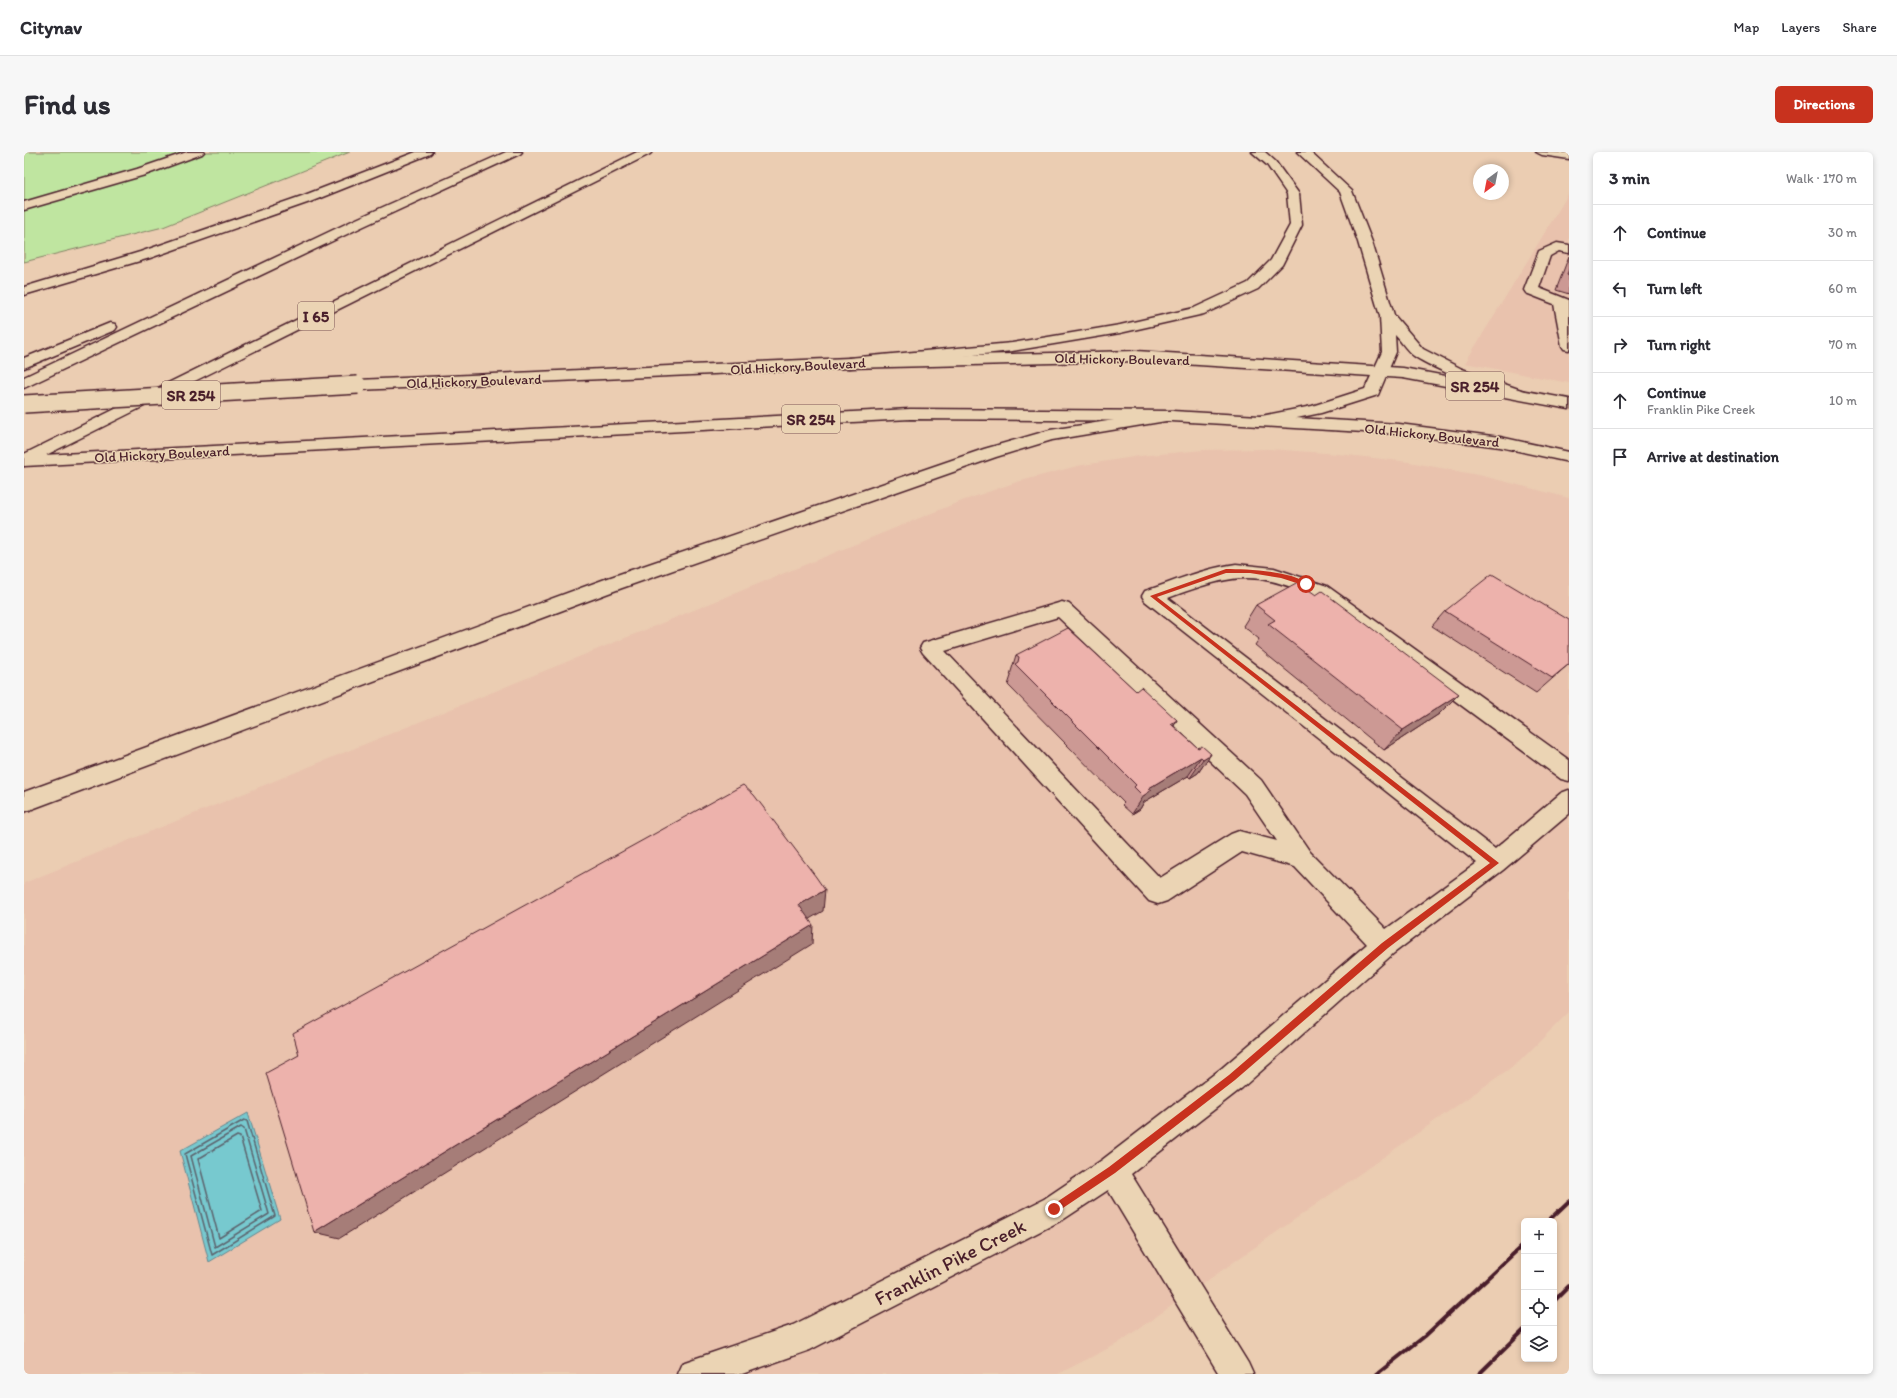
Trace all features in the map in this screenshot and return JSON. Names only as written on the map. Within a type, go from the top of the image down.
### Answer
[{"type":"main road","points":[[24,206],[141,172],[198,152]]},
{"type":"main road","points":[[24,291],[145,254],[277,209],[426,152]]},
{"type":"main road","points":[[24,383],[359,224],[516,152]]},
{"type":"main road","name":"I 65","points":[[24,461],[646,152]]},
{"type":"main road","points":[[607,172],[657,152]]},
{"type":"main road","points":[[848,363],[1012,347],[1120,329],[1199,311],[1253,286],[1277,262],[1296,225],[1293,194],[1271,163],[1258,152]]},
{"type":"main road","points":[[1257,421],[1316,410],[1372,392],[1389,352],[1387,316],[1365,242],[1346,192],[1303,152]]},
{"type":"main road","points":[[1542,152],[1569,156]]},
{"type":"main road","points":[[24,363],[359,224]]},
{"type":"main road","points":[[1568,339],[1565,303],[1531,290],[1544,254],[1558,247],[1569,248]]},
{"type":"main road","points":[[1387,316],[1418,352],[1457,372],[1518,394]]},
{"type":"main road","name":"Old Hickory Boulevard","points":[[24,404],[358,386],[848,363],[1136,356],[1403,373],[1569,404]]},
{"type":"main road","name":"Old Hickory Boulevard","points":[[24,461],[910,414],[1172,416],[1399,429],[1500,442],[1569,457]]},
{"type":"main road","points":[[24,802],[615,583],[934,472],[1050,435],[1172,416]]},
{"type":"main road","points":[[1495,863],[1152,596],[1226,571],[1258,572],[1281,576],[1306,584],[1320,591],[1569,772]]},
{"type":"main road","points":[[1302,859],[1239,842],[1158,893],[930,648],[1062,609],[1253,787],[1302,859],[1385,945]]},
{"type":"main road","name":"Franklin Pike Creek","points":[[693,1374],[799,1339],[1054,1209],[1112,1170],[1232,1078],[1385,945],[1495,863],[1569,800]]},
{"type":"main road","points":[[1112,1170],[1237,1374]]},
{"type":"shaded area","points":[[1569,193],[1569,383],[1465,363]]},
{"type":"shaded area","points":[[1269,449],[1338,454],[1409,462],[1483,476],[1569,498],[1569,1012],[1519,1062],[1117,1344],[1058,1374],[24,1374],[24,883],[959,502],[1017,482],[1077,466],[1139,456],[1203,450]]},
{"type":"green space","points":[[24,152],[350,152],[163,227],[24,262]]},
{"type":"water","points":[[248,1113],[280,1219],[209,1262],[180,1151]]},
{"type":"building","points":[[1492,574],[1569,620],[1569,664],[1552,678],[1445,611]]},
{"type":"building","points":[[1298,582],[1316,595],[1322,591],[1459,694],[1403,730],[1268,624],[1275,620],[1256,605]]},
{"type":"building","points":[[1068,628],[1136,691],[1141,687],[1177,720],[1171,724],[1198,748],[1202,746],[1211,754],[1203,759],[1201,757],[1149,788],[1152,790],[1143,796],[1134,787],[1136,785],[1015,664],[1018,662],[1019,657],[1016,655]]},
{"type":"building","points":[[743,785],[754,795],[825,890],[799,905],[813,925],[314,1232],[266,1073],[299,1055],[293,1033]]},
{"type":"railway","points":[[1551,1218],[1569,1201]]},
{"type":"railway","points":[[1377,1374],[1425,1336],[1521,1247]]},
{"type":"railway","points":[[1557,1298],[1569,1286]]},
{"type":"railway","points":[[1479,1374],[1521,1333]]},
{"type":"route","points":[[1054,1209],[1112,1170],[1232,1078],[1385,945],[1495,863],[1152,596],[1226,571],[1250,571],[1281,576],[1306,584]]}]
